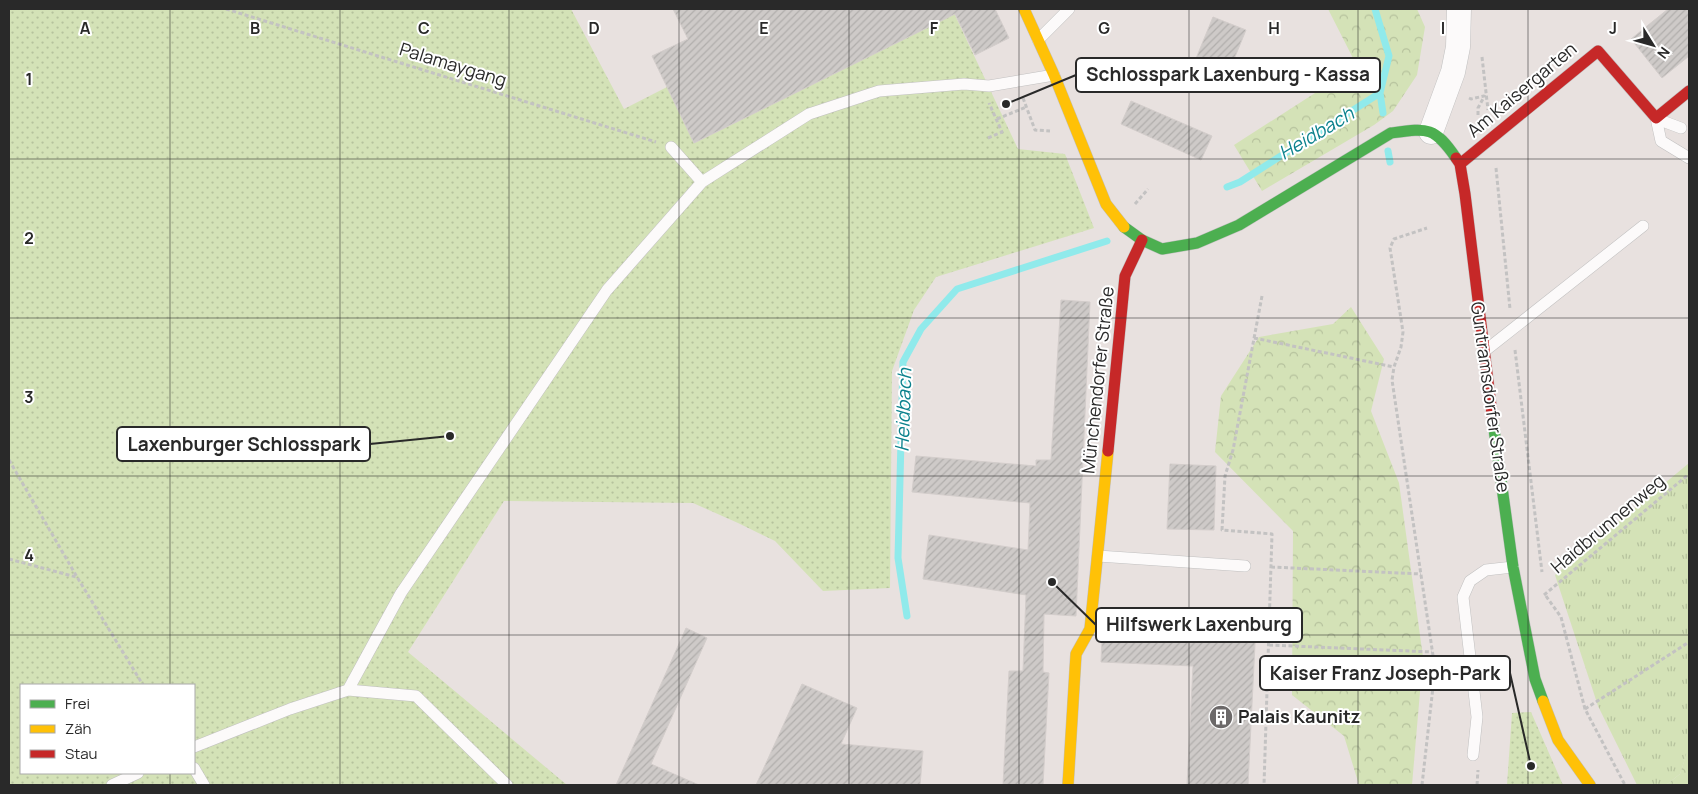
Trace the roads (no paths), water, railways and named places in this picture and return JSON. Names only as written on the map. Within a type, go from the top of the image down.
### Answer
[{"type":"main road","points":[[1024,9],[1054,75],[1106,204],[1124,228],[1142,240],[1162,249],[1197,243],[1239,224],[1391,133],[1419,128],[1431,132]]},
{"type":"main road","name":"Am Kaisergarten","points":[[1460,164],[1598,50],[1656,118]]},
{"type":"main road","points":[[1656,118],[1689,91]]},
{"type":"main road","name":"Guntramsdorfer Straße","points":[[1431,132],[1445,142],[1460,164],[1513,567],[1535,678],[1558,740],[1590,785]]},
{"type":"main road","name":"Münchendorfer Straße","points":[[1068,785],[1076,654],[1090,629],[1125,276],[1142,240]]},
{"type":"street","points":[[1431,132],[1453,72],[1458,47],[1459,9]]},
{"type":"lane","points":[[1038,40],[1069,9]]},
{"type":"lane","points":[[348,690],[401,593],[607,290],[702,182],[809,114],[878,90],[964,84],[989,86],[1054,75]]},
{"type":"lane","points":[[1656,118],[1681,128]]},
{"type":"lane","points":[[1656,118],[1661,141],[1689,158]]},
{"type":"lane","points":[[671,147],[702,182]]},
{"type":"lane","points":[[1484,352],[1643,226]]},
{"type":"lane","points":[[1098,556],[1245,566]]},
{"type":"lane","points":[[1473,755],[1477,717],[1463,597],[1470,581],[1486,570],[1513,567]]},
{"type":"lane","points":[[195,747],[290,709],[348,690],[416,696],[507,785]]},
{"type":"lane","points":[[195,770],[204,785]]},
{"type":"lane","points":[[112,785],[136,774]]},
{"type":"waterway","name":"Heidbach","points":[[1227,187],[1240,182],[1380,93],[1389,56],[1375,9]]},
{"type":"waterway","points":[[1380,93],[1383,113]]},
{"type":"waterway","points":[[1388,151],[1390,162]]},
{"type":"waterway","name":"Heidbach","points":[[907,616],[898,558],[903,362],[921,329],[957,289],[1107,241]]},
{"type":"place","name":"Schlosspark Laxenburg - Kassa","points":[[1006,104]]},
{"type":"place","name":"Laxenburger Schlosspark","points":[[450,436]]},
{"type":"place","name":"Hilfswerk Laxenburg","points":[[1052,582]]},
{"type":"place","name":"Palais Kaunitz","points":[[1221,717]]},
{"type":"place","name":"Kaiser Franz Joseph-Park","points":[[1531,766]]}]
